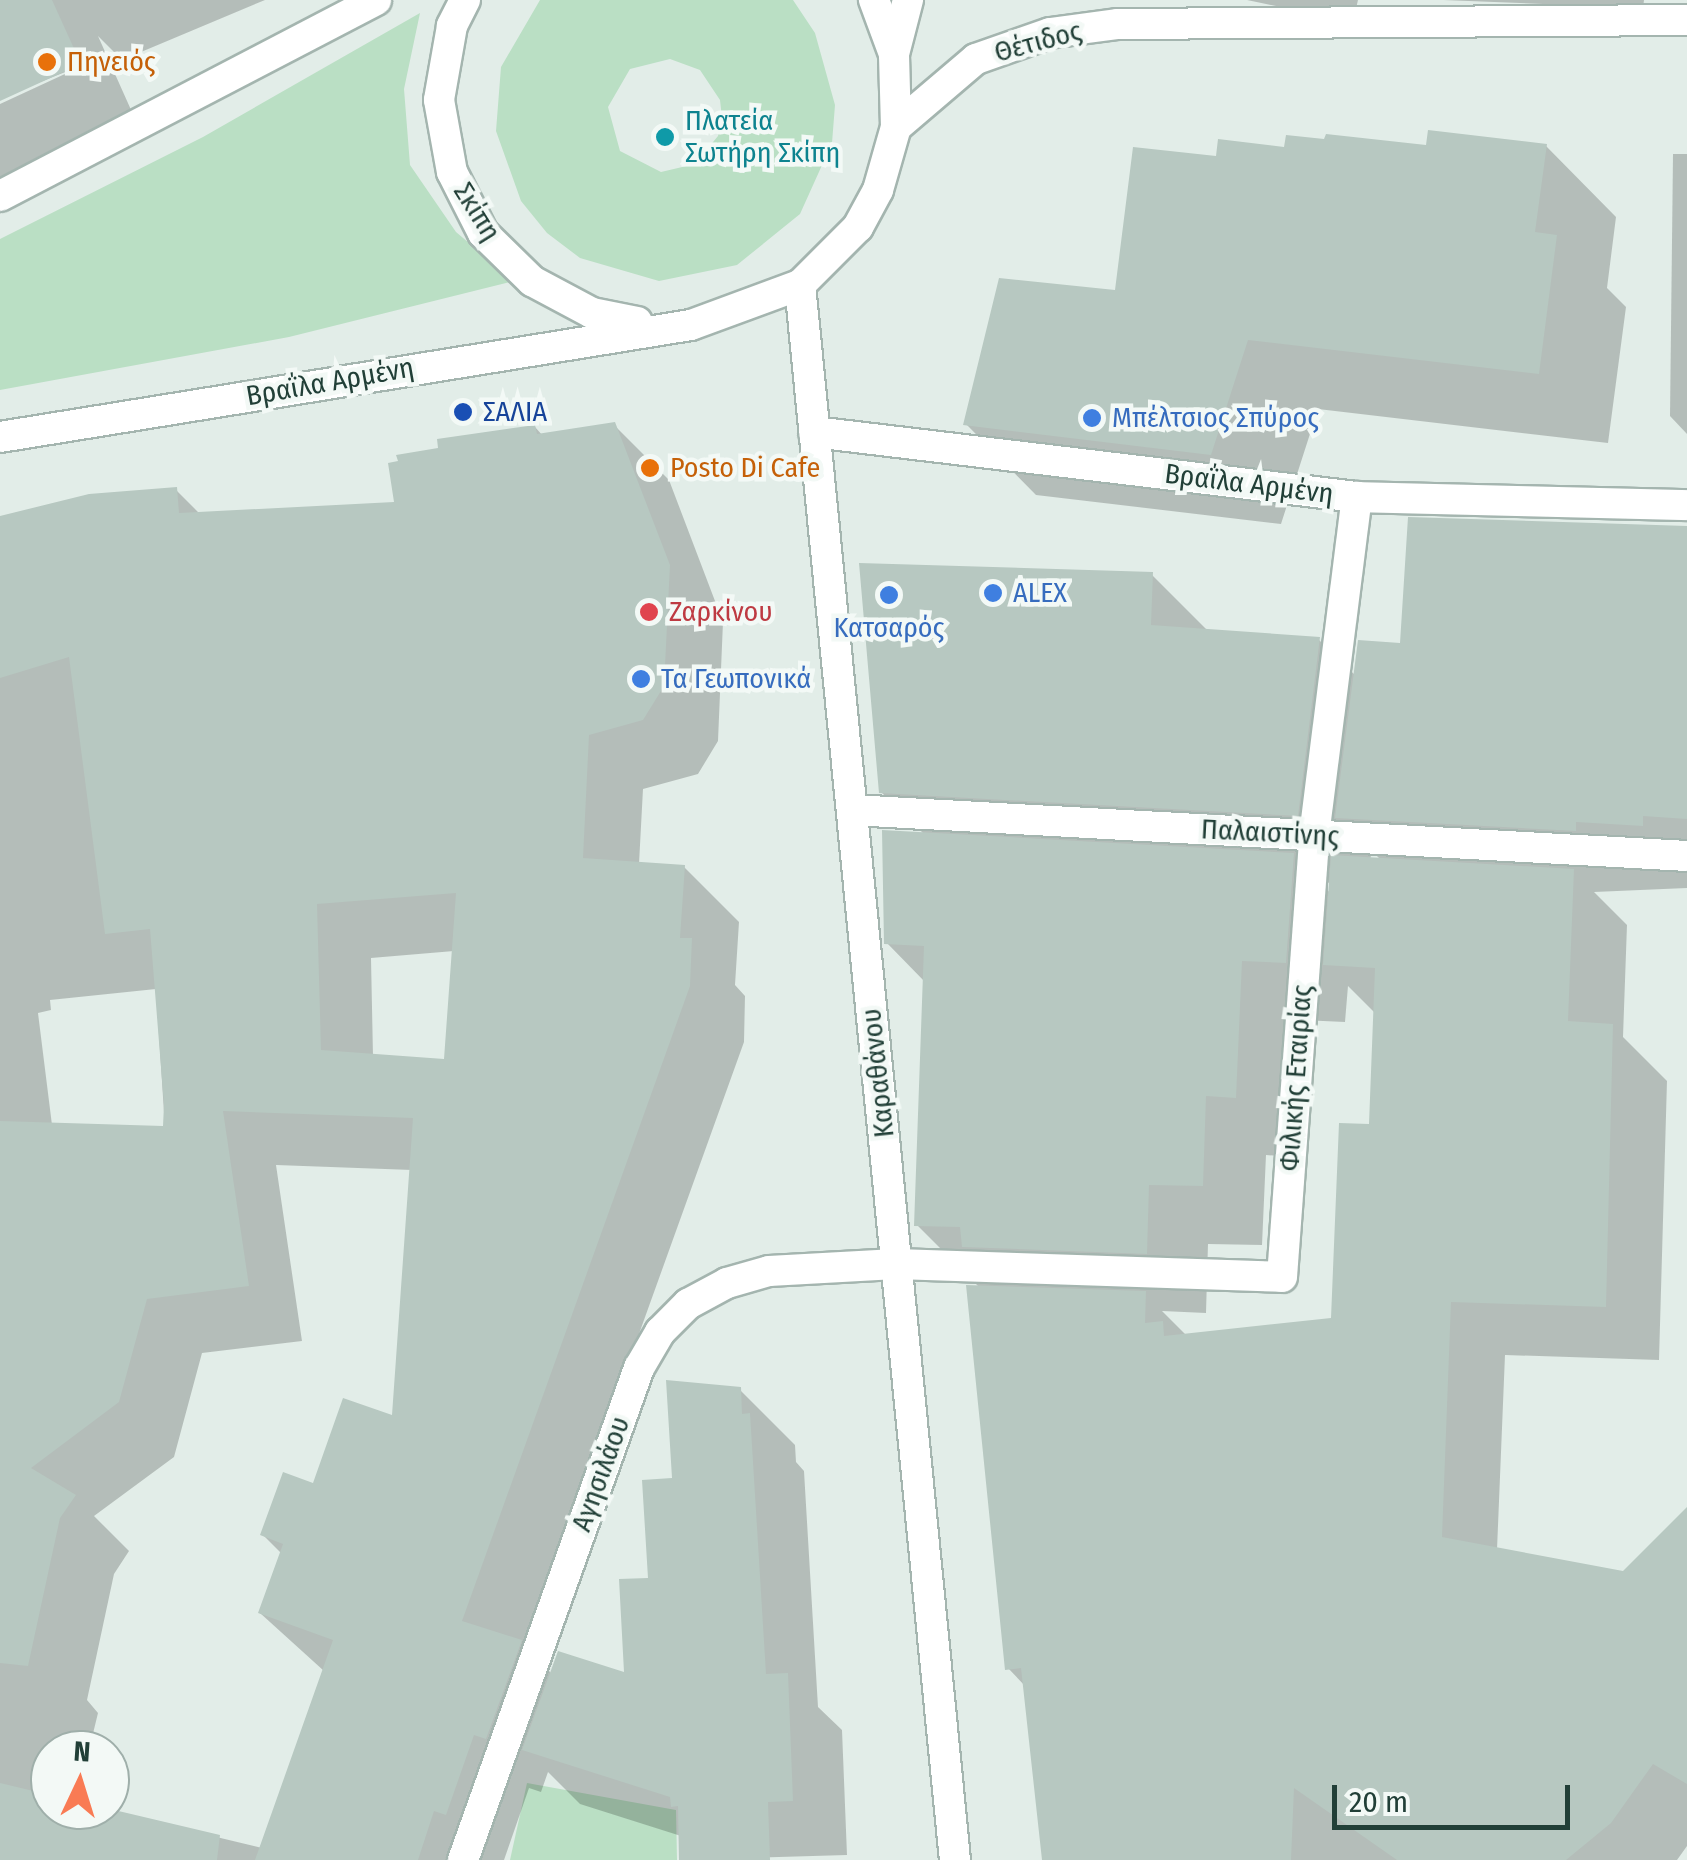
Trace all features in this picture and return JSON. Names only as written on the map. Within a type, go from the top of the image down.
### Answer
[{"type":"street","points":[[0,196],[376,0]]},
{"type":"street","name":"Σκίπη","points":[[465,0],[452,26],[439,100],[452,172],[483,232],[532,281],[592,313],[659,326]]},
{"type":"street","points":[[874,0],[894,54]]},
{"type":"street","points":[[659,326],[691,325],[800,285],[858,227],[878,190],[896,128],[894,54],[908,0]]},
{"type":"street","name":"Θέτιδος","points":[[896,128],[976,59],[1050,34],[1101,26],[1677,13]]},
{"type":"street","name":"Καραθάνου","points":[[800,285],[955,1860]]},
{"type":"street","name":"Βραΐλα Αρμένη","points":[[0,438],[659,326]]},
{"type":"street","name":"Βραΐλα Αρμένη","points":[[814,432],[1357,496],[1687,505]]},
{"type":"street","name":"Φιλικής Εταιρίας","points":[[896,1264],[1282,1276],[1314,836],[1357,496]]},
{"type":"street","name":"Παλαιστίνης","points":[[852,810],[1687,856]]},
{"type":"street","name":"Αγησιλάου","points":[[463,1860],[639,1368],[660,1332],[688,1304],[727,1283],[768,1271],[896,1264]]},
{"type":"green space","name":"Πλατεία Σωτήρη Σκίπη","points":[[540,0],[793,0],[815,33],[835,105],[832,143],[800,214],[737,265],[659,281],[580,258],[547,233],[521,201],[496,131],[501,67]],"holes":[[[670,59],[700,70],[720,100],[722,118],[718,136],[695,164],[661,172],[620,151],[608,107],[630,69]]]},
{"type":"green space","points":[[420,13],[404,89],[410,165],[456,232],[514,281],[289,337],[0,390],[0,239],[203,137]]},
{"type":"green space","points":[[527,1783],[676,1810],[677,1860],[510,1860]]},
{"type":"building","points":[[0,0],[52,0],[81,64],[0,101]]},
{"type":"building","points":[[1428,130],[1547,144],[1535,232],[1557,235],[1539,374],[1248,340],[1211,455],[963,425],[999,278],[1115,290],[1133,147],[1216,156],[1218,139],[1284,147],[1286,135],[1324,139],[1326,134],[1426,145]]},
{"type":"building","points":[[615,422],[670,565],[664,686],[643,720],[589,735],[583,858],[685,865],[680,938],[692,938],[690,986],[462,1621],[522,1640],[486,1739],[474,1735],[446,1815],[434,1811],[418,1860],[255,1860],[333,1640],[258,1613],[283,1544],[260,1535],[283,1472],[313,1483],[343,1398],[392,1415],[413,1118],[223,1111],[249,1286],[147,1299],[119,1402],[31,1468],[76,1495],[60,1518],[28,1666],[0,1663],[0,1121],[163,1126],[164,1105],[150,929],[105,934],[69,657],[0,678],[0,516],[89,494],[177,487],[179,513],[394,502],[388,463],[398,461],[396,455],[438,448],[437,439],[535,425],[537,434]],"holes":[[[456,893],[444,1059],[321,1050],[317,904]]]},
{"type":"building","points":[[1408,517],[1687,526],[1687,819],[1643,816],[1643,826],[1576,822],[1576,831],[1335,818],[1358,640],[1400,643]]},
{"type":"building","points":[[859,563],[1153,572],[1151,625],[1320,637],[1298,816],[879,793]]},
{"type":"building","points":[[882,830],[1294,853],[1286,963],[1242,961],[1236,1098],[1206,1096],[1203,1186],[1149,1185],[1147,1254],[962,1247],[960,1227],[914,1226],[924,946],[884,944]]},
{"type":"building","points":[[1331,855],[1574,869],[1568,1021],[1613,1024],[1606,1307],[1451,1302],[1442,1537],[1623,1571],[1687,1507],[1687,1784],[1653,1764],[1611,1823],[1566,1860],[1397,1860],[1294,1788],[1291,1860],[1042,1860],[1021,1668],[1005,1670],[966,1285],[1146,1291],[1145,1323],[1163,1321],[1164,1336],[1331,1318],[1339,1123],[1369,1124],[1375,968],[1323,965]]},
{"type":"building","points":[[666,1380],[741,1387],[742,1414],[750,1413],[766,1674],[788,1673],[793,1801],[768,1802],[770,1860],[679,1860],[678,1806],[671,1807],[670,1797],[522,1750],[558,1651],[624,1672],[619,1579],[648,1578],[642,1480],[672,1478]]},
{"type":"building","points":[[0,1783],[30,1790],[30,1830],[130,1830],[130,1814],[220,1835],[217,1860],[0,1860]]},
{"type":"place","name":"Πηνειός","points":[[47,62]]},
{"type":"place","name":"Πλατεία Σωτήρη Σκίπη","points":[[665,137]]},
{"type":"place","name":"ΣΑΛΙΑ","points":[[463,412]]},
{"type":"place","name":"Μπέλτσιος Σπύρος","points":[[1092,418]]},
{"type":"place","name":"Posto Di Cafe","points":[[650,468]]},
{"type":"place","name":"ALEX","points":[[993,593]]},
{"type":"place","name":"Κατσαρός","points":[[889,595]]},
{"type":"place","name":"Ζαρκίνου","points":[[649,612]]},
{"type":"place","name":"Τα Γεωπονικά","points":[[641,679]]}]
